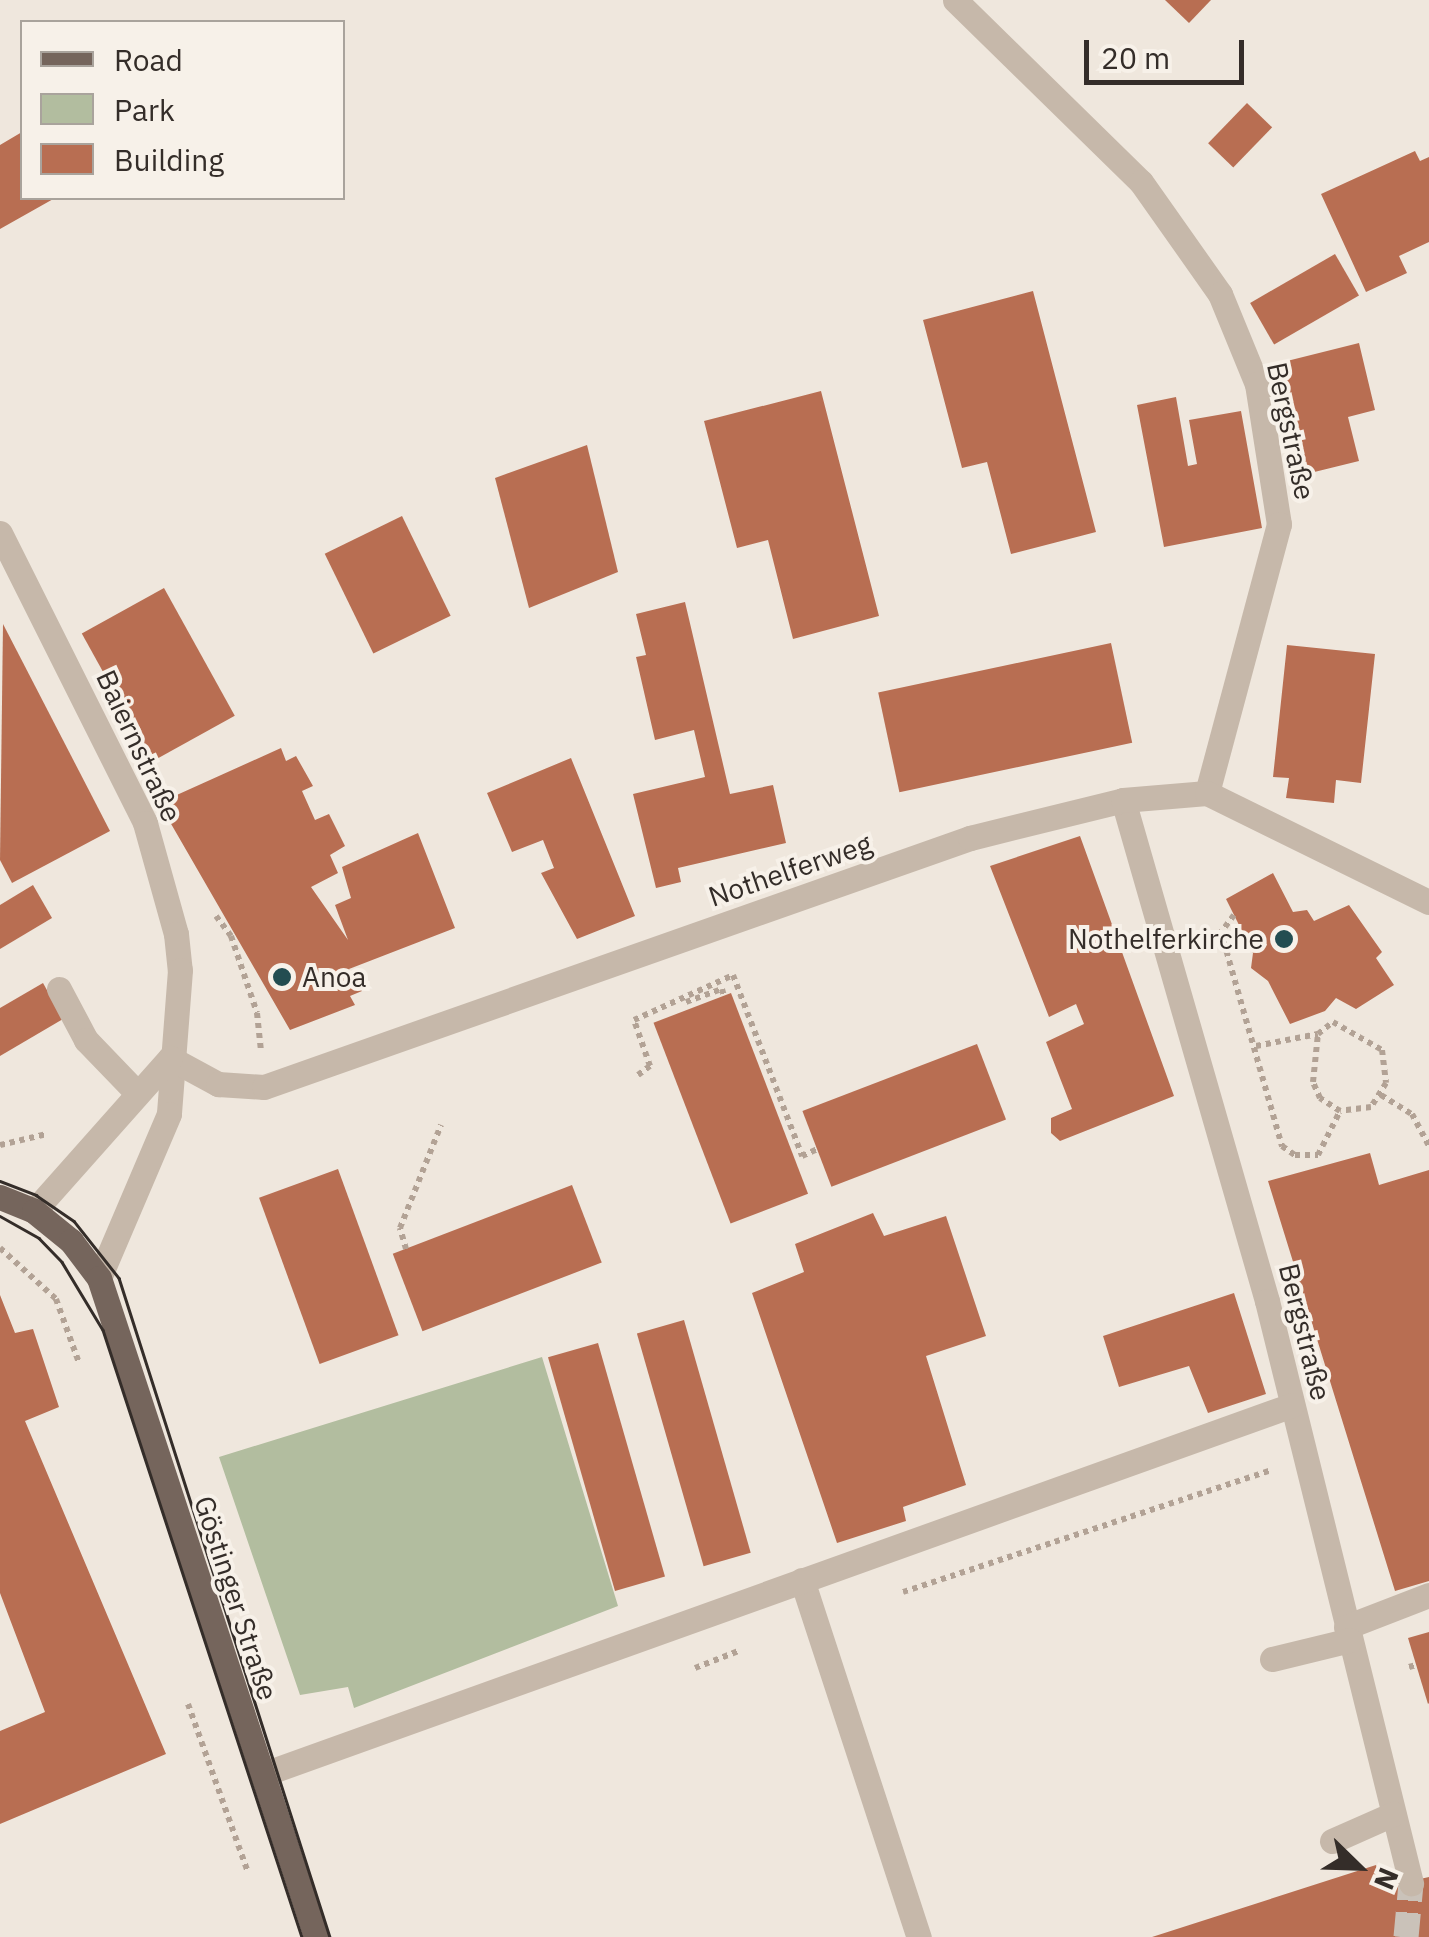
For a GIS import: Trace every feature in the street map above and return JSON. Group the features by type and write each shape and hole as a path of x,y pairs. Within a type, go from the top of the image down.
{"main road":[{"path":"0,1196 34,1211 71,1241 99,1278"},
{"name":"Göstinger Straße","path":"99,1278 316,1937"}],"street":[{"name":"Bergstraße","path":"955,0 1141,182 1220,294 1257,384 1280,524 1207,794"},
{"name":"Baiernstraße","path":"0,533 145,822 176,934 180,970 170,1058 169,1114 99,1278"},
{"name":"Nothelferweg","path":"170,1058 218,1084 264,1087 970,838 1123,800 1207,794"},
{"path":"1207,794 1429,902"},
{"name":"Bergstraße","path":"1123,800 1218,1126 1411,1882"},
{"path":"59,988 86,1040 135,1091"},
{"path":"34,1211 135,1091 170,1058"},
{"path":"260,1774 1292,1405"},
{"path":"802,1580 920,1937"},
{"path":"1272,1659 1348,1634 1429,1595"},
{"path":"1332,1841 1393,1814"}],"path":[{"path":"1234,915 1221,932 1282,1146 1295,1155 1318,1154 1340,1112"},
{"path":"686,1002 683,995 733,975 802,1156 818,1149"},
{"path":"638,1074 650,1066 634,1020 722,989 724,996"},
{"path":"1256,1046 1318,1034 1333,1022 1382,1050 1387,1067 1381,1095 1371,1107 1340,1112 1320,1098 1314,1082 1318,1034"},
{"path":"1381,1095 1412,1114 1429,1146"},
{"path":"406,1250 400,1228 441,1125"},
{"path":"0,1248 56,1299 79,1363"},
{"path":"888,1597 1305,1458"},
{"path":"694,1668 746,1648"},
{"path":"188,1704 252,1883"}],"green space":[{"path":"542,1357 618,1606 354,1708 348,1687 300,1695 219,1457"}],"building":[{"path":"1165,0 1211,0 1189,23"},
{"path":"1247,103 1272,127 1233,168 1208,143"},
{"path":"20,133 20,200 51,200 0,229 0,145"},
{"path":"1415,151 1420,161 1429,157 1429,242 1399,256 1407,273 1366,292 1321,194"},
{"path":"1335,254 1359,296 1274,345 1250,303"},
{"path":"1033,291 1096,532 1011,554 987,462 962,468 923,320"},
{"path":"1359,343 1375,410 1348,417 1359,461 1294,477 1267,366"},
{"path":"821,391 879,616 793,639 768,540 737,548 704,421"},
{"path":"1176,397 1188,466 1197,464 1189,420 1241,411 1262,528 1164,547 1137,405"},
{"path":"587,445 618,572 529,608 495,478"},
{"path":"402,516 451,616 373,653 325,554"},
{"path":"164,588 235,716 153,761 82,634"},
{"path":"685,602 730,794 773,785 786,843 678,868 681,882 656,888 633,794 705,777 694,730 655,740 636,657 646,655 636,614"},
{"path":"3,624 110,831 12,883 0,860"},
{"path":"1111,643 1132,743 899,792 878,692"},
{"path":"1287,645 1375,654 1361,783 1336,780 1334,803 1286,798 1289,778 1273,777"},
{"path":"281,748 286,761 296,756 313,786 302,791 315,820 329,814 345,846 330,855 338,873 311,887 348,940 335,905 351,898 342,867 418,833 455,928 349,969 362,991 350,996 355,1005 290,1030 159,803"},
{"path":"571,758 635,916 577,939 541,873 554,868 543,840 512,852 487,793"},
{"path":"1080,836 1174,1096 1060,1141 1051,1133 1051,1118 1072,1109 1046,1042 1084,1024 1076,1004 1049,1017 990,866"},
{"name":"Nothelferkirche","path":"1273,873 1293,912 1307,910 1314,921 1349,905 1382,952 1376,958 1394,985 1356,1009 1336,998 1325,1011 1290,1024 1268,981 1251,968 1253,953 1226,899"},
{"path":"33,885 52,918 0,949 0,905"},
{"path":"43,983 63,1019 0,1056 0,1008"},
{"path":"731,993 808,1194 731,1223 654,1023"},
{"path":"977,1044 1006,1120 831,1187 802,1111"},
{"path":"1370,1153 1379,1185 1429,1170 1429,1581 1395,1591 1268,1181"},
{"path":"338,1169 399,1335 320,1364 259,1198"},
{"path":"572,1185 602,1262 422,1331 393,1254"},
{"path":"873,1213 884,1236 946,1216 986,1336 926,1356 966,1485 903,1507 906,1521 837,1543 752,1293 804,1272 795,1244"},
{"path":"1234,1293 1266,1394 1208,1413 1189,1366 1119,1387 1103,1336"},
{"path":"0,1295 15,1333 33,1329 59,1407 25,1421 166,1754 0,1824 0,1731 45,1712 0,1593"},
{"path":"684,1320 751,1553 704,1566 637,1334"},
{"path":"598,1343 665,1577 615,1591 548,1357"},
{"path":"1429,1632 1429,1703 1428,1704 1408,1638"},
{"path":"1376,1865 1384,1887 1429,1877 1429,1937 1152,1937"}],"tunnel":[{"path":"1406,1937 1411,1883"}],"tram line":[{"path":"0,1181 36,1195 74,1221 119,1278 330,1937"},
{"path":"0,1216 39,1238 62,1262 103,1330 302,1937"}],"place":[{"name":"Nothelferkirche","path":"1284,939"},
{"name":"Anoa","path":"282,977"}]}
